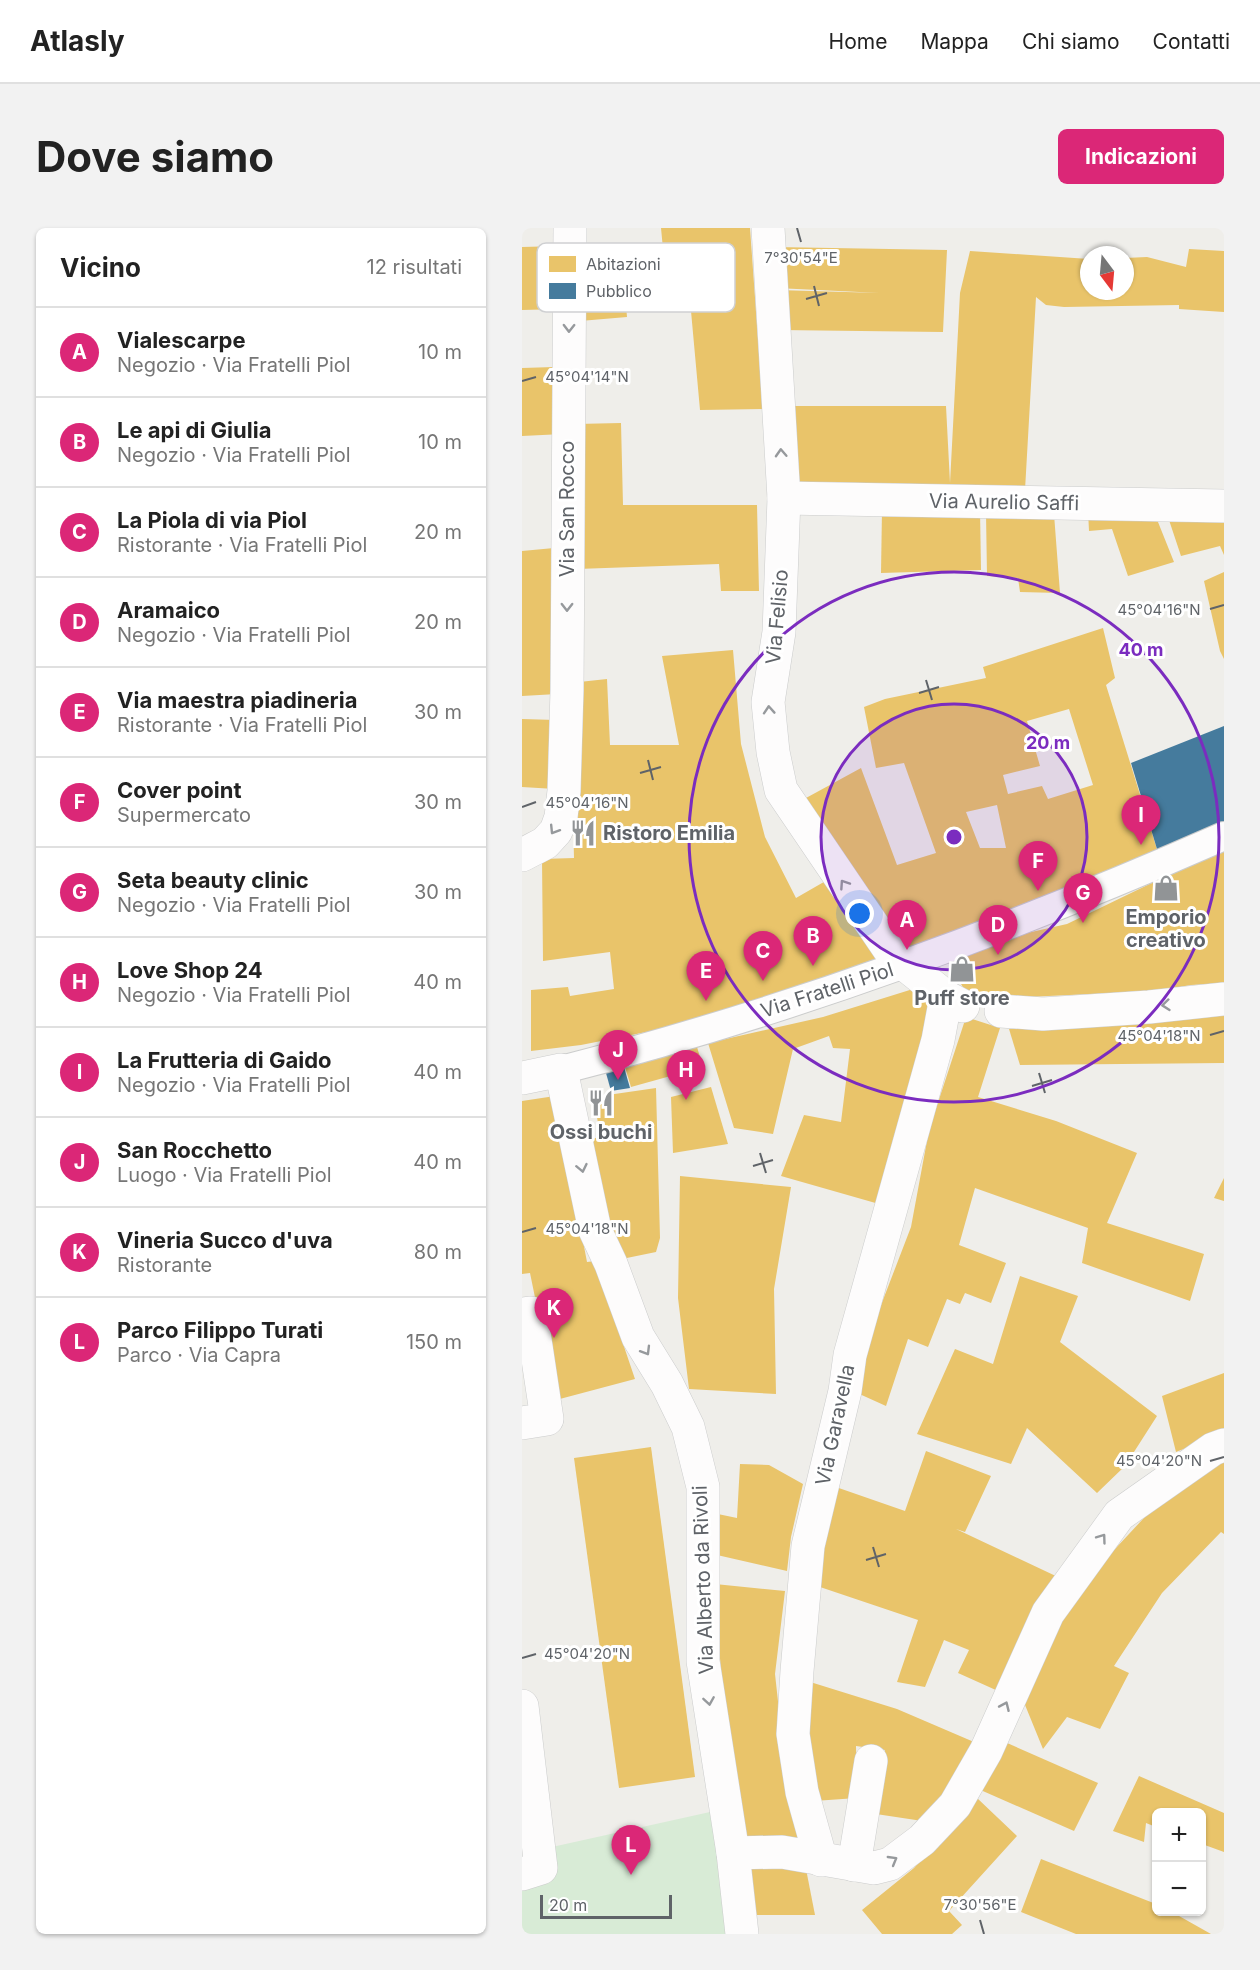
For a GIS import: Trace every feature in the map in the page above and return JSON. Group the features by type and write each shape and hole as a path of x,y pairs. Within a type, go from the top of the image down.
{"street":[{"name":"Via San Rocco","path":"570,228 570,243"},
{"name":"Via Felisio","path":"768,228 784,498 779,632 768,702 773,752 781,790 892,956 955,1001"},
{"name":"Via San Rocco","path":"522,855 545,843 555,831 561,817 564,791 567,690 569,312"},
{"name":"Via Aurelio Saffi","path":"784,498 1224,506"},
{"name":"Via Fratelli Piol","path":"522,1078 561,1070 701,1031 904,964 1080,899 1224,836"},
{"path":"1001,1011 1043,1014 1224,999"},
{"name":"Via Garavella","path":"821,1860 802,1792 793,1734 808,1546 845,1391 850,1355 938,1040 955,1001"},
{"name":"Via Alberto da Rivoli","path":"561,1070 595,1230 611,1264 638,1337 667,1384 688,1427 703,1487 703,1661 733,1853 742,1934"},
{"path":"522,1314 531,1313 547,1419 522,1423"},
{"path":"733,1853 782,1852 874,1868 890,1864 922,1840 955,1805 986,1751 1047,1613 1119,1515 1213,1449 1224,1445"},
{"path":"522,1706 541,1868 522,1874"},
{"path":"854,1865 870,1761"}],"green space":[{"path":"719,1810 737,1934 522,1934 522,1879 543,1849"}],"building: Abitazioni":[{"path":"661,228 750,228 763,409 700,410 691,312 735,312 735,243 662,243"},
{"path":"522,247 537,247 537,310 522,310"},
{"path":"775,247 947,250 943,332 779,330 777,290 880,293 776,288"},
{"path":"1189,249 1224,251 1224,312 1179,309 1179,305 1064,307 1046,305 1036,297 1025,490 795,488 793,406 946,406 950,483 960,293 970,251 1080,258 1080,300 1134,300 1134,258 1147,257 1186,267"},
{"path":"579,312 627,312 627,317 580,321"},
{"path":"554,367 563,434 522,436 522,368"},
{"path":"621,423 623,505 757,505 759,591 721,591 719,564 577,569 576,424"},
{"path":"882,510 980,510 981,570 881,573"},
{"path":"1088,511 1154,512 1174,562 1128,576 1112,529 1089,531"},
{"path":"986,513 1054,514 1060,593 1020,592 1018,578 987,576"},
{"path":"1167,514 1224,515 1224,555 1220,546 1181,556"},
{"path":"554,548 557,694 522,696 522,551"},
{"path":"1224,572 1224,659 1220,651 1204,581"},
{"path":"1103,628 1115,678 1106,685 1160,859 898,952 795,804 861,768 897,865 936,853 904,763 876,768 864,707 885,699 986,678 983,667","holes":["1069,709 1093,785 1048,799 1042,786 1008,794 1003,775 1040,766 1027,721","997,805 1006,848 980,848 966,812"]},
{"path":"733,650 741,744 765,837 796,898 829,879 884,958 702,1021 581,1045 531,1051 531,990 568,987 570,996 614,989 610,952 543,961 542,859 574,858 570,683 607,679 610,745 679,745 662,656"},
{"path":"522,719 556,720 555,789 522,787"},
{"path":"1224,848 1224,983 1191,985 1155,991 1005,998 967,994 945,957 1018,935 1067,924"},
{"path":"913,989 934,1004 879,1204 781,1176 804,1115 841,1122 850,1049 833,1048 829,1036 793,1049 773,1134 734,1128 708,1043 823,1017"},
{"path":"1224,1012 1224,1063 1020,1065 1009,1029"},
{"path":"966,1017 1000,1028 978,1097 1056,1121 1137,1153 1107,1223 1204,1254 1190,1301 1082,1263 1088,1228 975,1188 959,1245 1006,1263 991,1303 965,1293 960,1304 947,1299 928,1347 908,1339 886,1406 855,1392 873,1326 911,1227 929,1130"},
{"path":"694,1037 703,1067 631,1087 622,1057"},
{"path":"711,1087 728,1144 673,1153 671,1097"},
{"path":"656,1088 660,1238 656,1252 617,1260 583,1141 600,1137 594,1097"},
{"path":"555,1096 587,1262 595,1261 635,1379 556,1400 530,1273 522,1274 522,1101"},
{"path":"680,1176 791,1187 774,1289 776,1394 689,1389 678,1298"},
{"path":"1224,1178 1224,1201 1214,1198"},
{"path":"1020,1276 1078,1296 1060,1342 1157,1416 1125,1466 1097,1493 1027,1428 1011,1464 917,1434 955,1349 993,1364"},
{"path":"1224,1373 1224,1433 1176,1452 1162,1396"},
{"path":"651,1447 695,1777 619,1788 574,1458"},
{"path":"926,1451 991,1476 965,1532 956,1529 1060,1578 998,1691 958,1673 969,1650 944,1640 925,1687 897,1682 918,1620 820,1587 821,1538 833,1486 905,1511"},
{"path":"1224,1458 1224,1534 1221,1532 1162,1593 1114,1666 1129,1673 1100,1729 1067,1717 1043,1749 1023,1700 1075,1592 1169,1491"},
{"path":"740,1464 769,1465 803,1484 791,1537 787,1571 717,1555 713,1513 737,1518"},
{"path":"715,1584 785,1591 775,1674 785,1765 802,1840 745,1841 721,1673"},
{"path":"807,1681 897,1709 974,1742 929,1822 876,1814 885,1750 856,1746 857,1798 814,1801 801,1739"},
{"path":"998,1739 1098,1783 1074,1831 976,1788"},
{"path":"1139,1776 1224,1813 1224,1852 1206,1845 1206,1808 1152,1808 1152,1825 1146,1823 1144,1842 1113,1831"},
{"path":"977,1798 1017,1836 949,1911 962,1925 952,1934 882,1934 862,1910 914,1868"},
{"path":"1041,1859 1152,1902 1152,1916 1179,1916 1211,1934 1076,1934 1021,1912"},
{"path":"742,1863 806,1869 815,1915 753,1915"}],"building: Pubblico":[{"path":"1224,726 1224,832 1160,859 1131,763"},
{"path":"624,1067 630,1088 611,1091 606,1073"}],"place":[{"name":"Ristoro Emilia","path":"583,833"},
{"name":"La Frutteria di Gaido","path":"1141,845"},
{"name":"Emporio creativo","path":"1166,888"},
{"name":"Cover point","path":"1038,891"},
{"name":"Seta beauty clinic","path":"1083,923"},
{"name":"Vialescarpe","path":"907,950"},
{"name":"Aramaico","path":"998,955"},
{"name":"Le api di Giulia","path":"813,966"},
{"name":"Puff store","path":"962,969"},
{"name":"La Piola di via Piol","path":"763,981"},
{"name":"Via maestra piadineria","path":"706,1001"},
{"name":"San Rocchetto","path":"618,1080"},
{"name":"Love Shop 24","path":"686,1100"},
{"name":"Ossi buchi","path":"601,1103"},
{"name":"Vineria Succo d'uva","path":"554,1338"},
{"name":"Parco Filippo Turati","path":"631,1875"}]}
